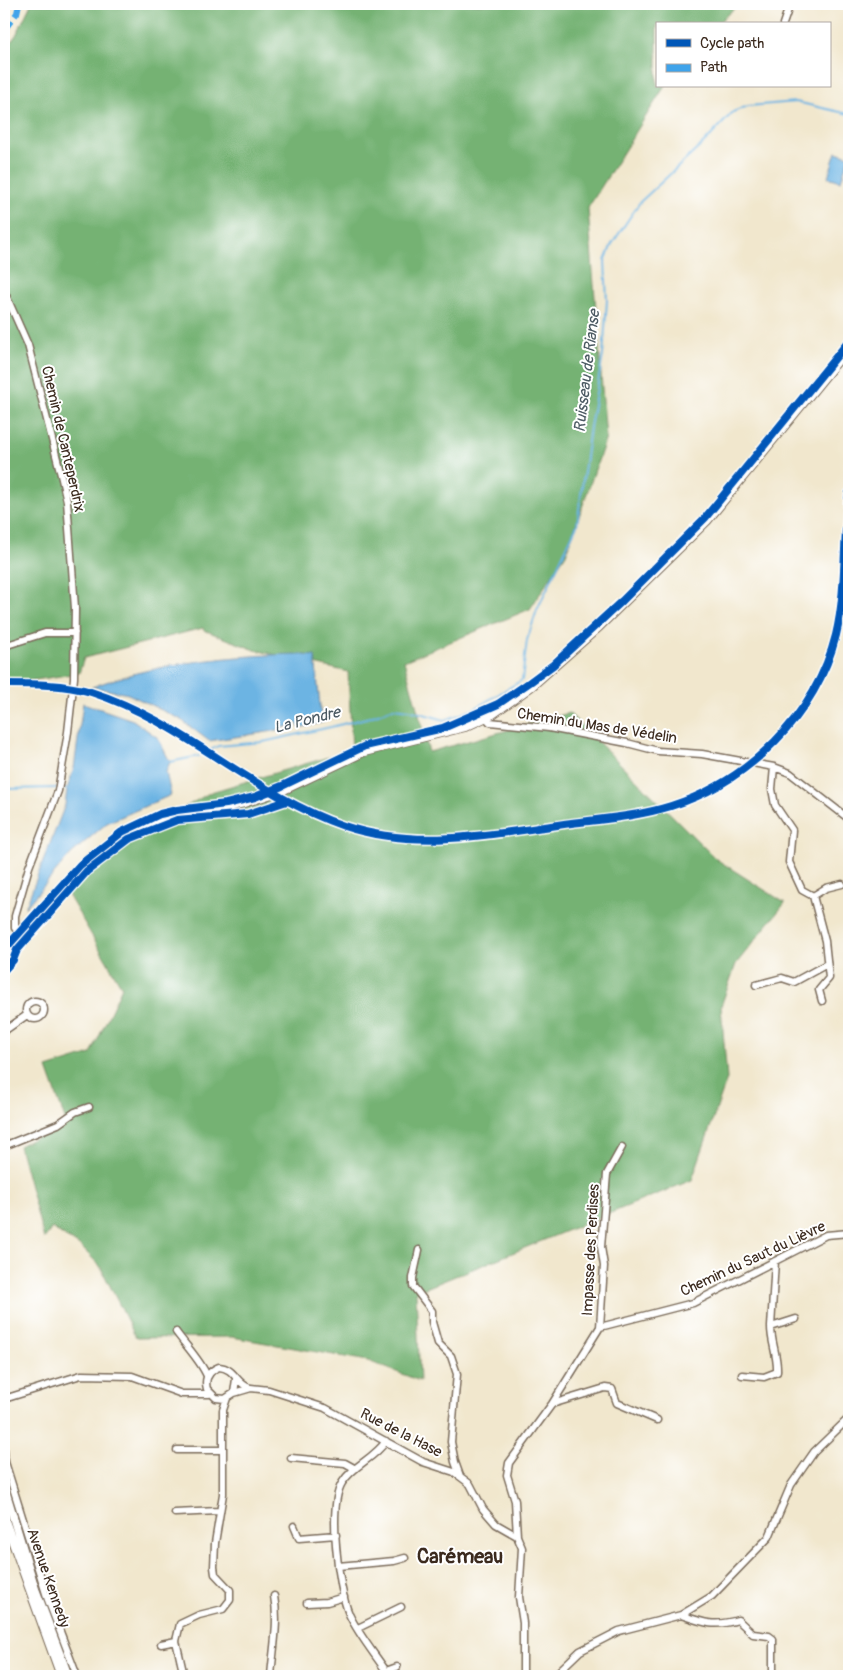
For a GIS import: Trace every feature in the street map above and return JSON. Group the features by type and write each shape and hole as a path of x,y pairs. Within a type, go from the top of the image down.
{"main road":[{"path":"4,956 64,888 104,849 140,827 165,817 214,810 244,803 284,790 364,752 454,729 488,714 519,696 553,670 708,521 849,347"},
{"name":"Avenue Kennedy","path":"4,1487 35,1589 68,1676"},
{"name":"Avenue Kennedy","path":"4,1518 61,1676"}],"street":[{"path":"784,22 790,4"},
{"name":"Chemin de Canteperdrix","path":"4,291 28,345 67,501 75,608 72,706 58,788 29,867 14,920 15,928 24,934"},
{"path":"4,646 45,633 75,634"},
{"name":"Chemin du Mas de Védelin","path":"488,714 490,722 549,728 627,743 658,752 702,754 774,767 790,773 849,819"},
{"path":"774,767 772,790 775,805 792,830 790,862 802,890 813,896 825,941 828,981 819,990 822,1001"},
{"path":"813,896 826,888 842,884"},
{"path":"756,985 782,978 794,982 827,964"},
{"path":"4,1031 27,1015"},
{"path":"4,1146 58,1124 75,1112 90,1106"},
{"name":"Impasse des Perdises","path":"600,1327 604,1266 601,1247 607,1174 622,1147"},
{"name":"Chemin du Saut du Lièvre","path":"600,1327 693,1303 826,1235 849,1233"},
{"path":"419,1250 413,1278 414,1286 432,1311 432,1322 438,1343 451,1356 457,1374 452,1442 455,1462 460,1476"},
{"path":"742,1375 764,1377 777,1372 778,1361 772,1344 771,1327 775,1261"},
{"path":"771,1327 796,1319"},
{"path":"523,1676 523,1623 519,1597 522,1548 517,1536 515,1501 507,1475 509,1462 552,1404 600,1327"},
{"path":"176,1332 191,1355 204,1367 213,1370 225,1368 234,1373 242,1386 251,1388"},
{"path":"204,1367 209,1394"},
{"path":"207,1376 213,1370"},
{"path":"4,1400 81,1375 132,1376 182,1394 209,1394 216,1398 227,1398 234,1393 251,1388"},
{"path":"234,1393 236,1379"},
{"path":"195,1394 206,1385"},
{"name":"Rue de la Hase","path":"251,1388 269,1390 325,1408 423,1462 460,1476 476,1492 491,1519 517,1536"},
{"path":"552,1404 605,1388 612,1389 617,1403 657,1420"},
{"path":"216,1398 223,1410"},
{"path":"184,1676 176,1641 180,1624 199,1615 223,1609 230,1600 230,1590 215,1574 214,1567 222,1494 223,1410 227,1398"},
{"path":"554,1676 580,1651 619,1631 681,1615 712,1596 769,1537 791,1485 814,1452 849,1418"},
{"path":"386,1442 372,1456 354,1468 342,1483 336,1497 336,1535 338,1566 348,1611 387,1674 397,1667"},
{"path":"4,1450 5,1462 48,1600 77,1676"},
{"path":"177,1450 223,1450"},
{"path":"291,1458 345,1463 354,1468"},
{"path":"175,1513 219,1511"},
{"path":"294,1526 299,1538 336,1535"},
{"path":"338,1566 394,1561 405,1558"},
{"path":"271,1676 277,1609 274,1596"},
{"path":"307,1603 327,1602 344,1597"},
{"path":"358,1628 401,1607"},
{"path":"681,1615 706,1624 721,1625 738,1620 753,1634 770,1636 773,1639 773,1676"},
{"path":"161,1644 176,1641"}],"green space":[{"path":"31,4 739,4 719,22 656,22 656,88 664,88 588,208 606,438 566,554 530,609 404,661 429,752 569,713 716,859 785,903 736,964 721,1006 727,1079 692,1180 416,1292 420,1381 368,1361 232,1337 136,1338 100,1266 81,1247 52,1228 44,1239 19,1146 66,1122 47,1068 91,1054 122,987 64,888 102,856 211,792 352,750 348,672 255,650 203,628 84,658 79,673 4,685 4,51 16,35"}],"water":[{"path":"836,152 849,156 841,181 828,177"},
{"path":"295,654 315,656 321,716 324,722 299,728 297,723 274,731 209,741 180,719 128,694 92,687 141,672 192,662"},
{"path":"83,703 133,720 158,738 170,762 166,772 171,795 107,823 71,854 25,908 65,805 67,789 74,768"}],"waterway":[{"name":"Ruisseau de Rianse","path":"209,751 218,746 263,742 331,727 370,717 394,708 445,720 472,710 522,680 527,640 537,610 577,525 590,427 603,355 607,301 605,261 612,244 640,202 705,142 733,112 748,106 796,102 849,114"},
{"name":"La Pondre","path":"170,762 199,756"},
{"name":"La Pondre","path":"4,789 56,788"},
{"name":"La Pondre","path":"61,788 67,789"}],"marked path":[{"path":"4,30 17,13 19,4"}],"cycle path":[{"path":"4,950 80,865 122,832 160,814 226,804 255,797 365,746 443,728 498,704 530,682 553,665 622,601 705,518 849,341"},
{"path":"4,684 70,687 91,692 125,705 157,721 248,778 311,813 344,826 370,833 422,839 473,836 657,810 699,795 726,780 752,762 775,742 813,692 826,664 836,635 842,600 849,493"},
{"path":"4,970 13,960 17,950 87,871 129,839 177,820 248,814 287,801"}],"district":[{"name":"Carémeau","path":"460,1556"}]}
